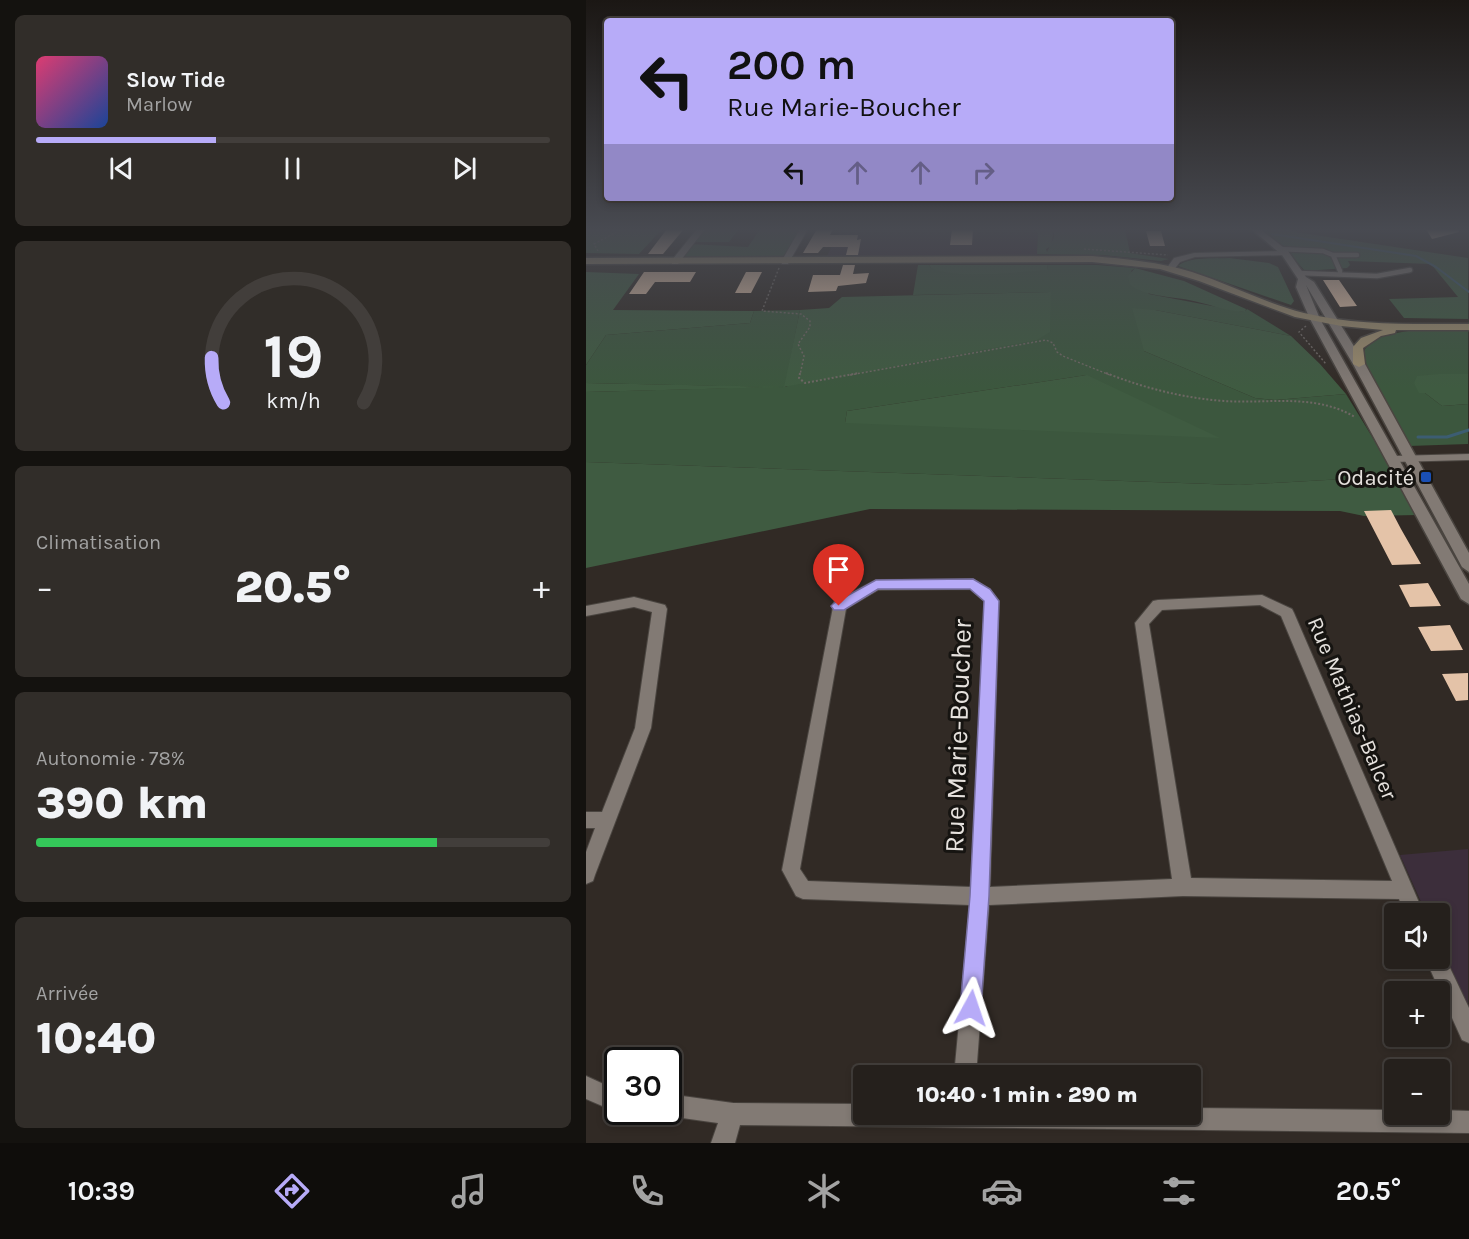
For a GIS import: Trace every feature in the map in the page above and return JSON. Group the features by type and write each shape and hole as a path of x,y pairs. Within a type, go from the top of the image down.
{"main road":[{"path":"1213,282 1272,307 1315,319 1369,326 1468,327"},
{"path":"1359,364 1358,347 1365,340 1378,334 1420,327"}],"street":[{"path":"1301,282 1315,319 1468,599"},
{"path":"1309,282 1317,292 1359,364 1468,567"},
{"path":"1393,459 1468,457"},
{"name":"Rue Marie-Boucher","path":"967,1065 980,896 992,601 985,592 973,584 876,585 839,606 791,870 802,890 980,896 1183,887 1405,890"},
{"name":"Rue Mathias-Balcer","path":"1183,887 1142,623 1158,605 1262,600 1287,613 1411,903"},
{"path":"586,611 634,602 660,609 643,728 586,875"},
{"path":"586,820 608,820"},
{"path":"1440,969 1468,1033"},
{"path":"586,1087 604,1096"},
{"path":"682,1107 733,1114 853,1115"},
{"path":"723,1143 733,1114"},
{"path":"1201,1118 1468,1122"}],"path":[{"path":"773,282 762,310 768,314 801,314 810,321 810,327 798,344 804,356 799,378 805,382 1046,340 1053,343 1057,352 1063,356 1145,387 1226,401 1322,401 1338,407 1362,422"}],"shaded area":[{"path":"1468,849 1468,1007 1450,966 1450,903 1422,903 1400,855"}],"green space":[{"path":"586,282 633,282 613,310 754,311 750,323 606,335 586,365"},
{"path":"915,282 1140,282 1149,294 1244,312 1247,309 1291,336 1155,310 1144,351 1255,398 1275,400 1346,394 1396,476 1239,485 586,462 586,392 765,387 586,383 586,365 606,335 750,323 754,311 800,310 785,387 1051,292 913,295","holes":["1087,375 845,423 847,411"]},
{"path":"1129,282 1187,282 1246,309 1245,312 1231,311 1196,301 1158,296 1130,285"},
{"path":"1225,282 1285,282 1294,301 1291,305"},
{"path":"1446,282 1468,282 1468,319 1404,318 1389,299 1458,297"},
{"path":"1051,292 1050,332 1037,340 784,387 800,310 829,308 842,297"},
{"path":"1132,308 1155,310 1291,336 1346,394 1275,400 1255,398 1144,351"},
{"path":"1408,331 1468,331 1468,374 1438,374 1425,393 1442,406 1468,404 1468,444 1409,446 1363,366 1365,349 1370,343 1384,335"},
{"path":"1468,374 1468,404 1442,406 1425,393 1419,393 1414,383 1417,376"},
{"path":"1087,375 1220,438 845,423 847,411"},
{"path":"586,383 784,387 586,392"},
{"path":"586,462 1238,485 1396,476 1418,515 1364,516 1340,511 870,509 586,568"}],"building":[{"path":"637,282 655,282 646,294 629,294"},
{"path":"741,282 757,282 751,293 735,293"},
{"path":"811,282 866,282 838,286 836,291 808,292"},
{"path":"1324,282 1341,282 1357,306 1340,307"},
{"path":"1391,510 1421,564 1392,565 1364,511"},
{"path":"1428,583 1441,606 1410,607 1399,585"},
{"path":"1450,625 1463,650 1431,651 1418,627"},
{"path":"1468,673 1468,700 1456,701 1442,674"}],"waterway":[{"path":"1456,282 1469,292"},
{"path":"1418,437 1447,437 1469,430"}],"place":[{"name":"Odacité","path":"1426,477"}],"route":[{"path":"839,606 876,585 973,584 985,592 992,601 980,896 971,1008"}]}
